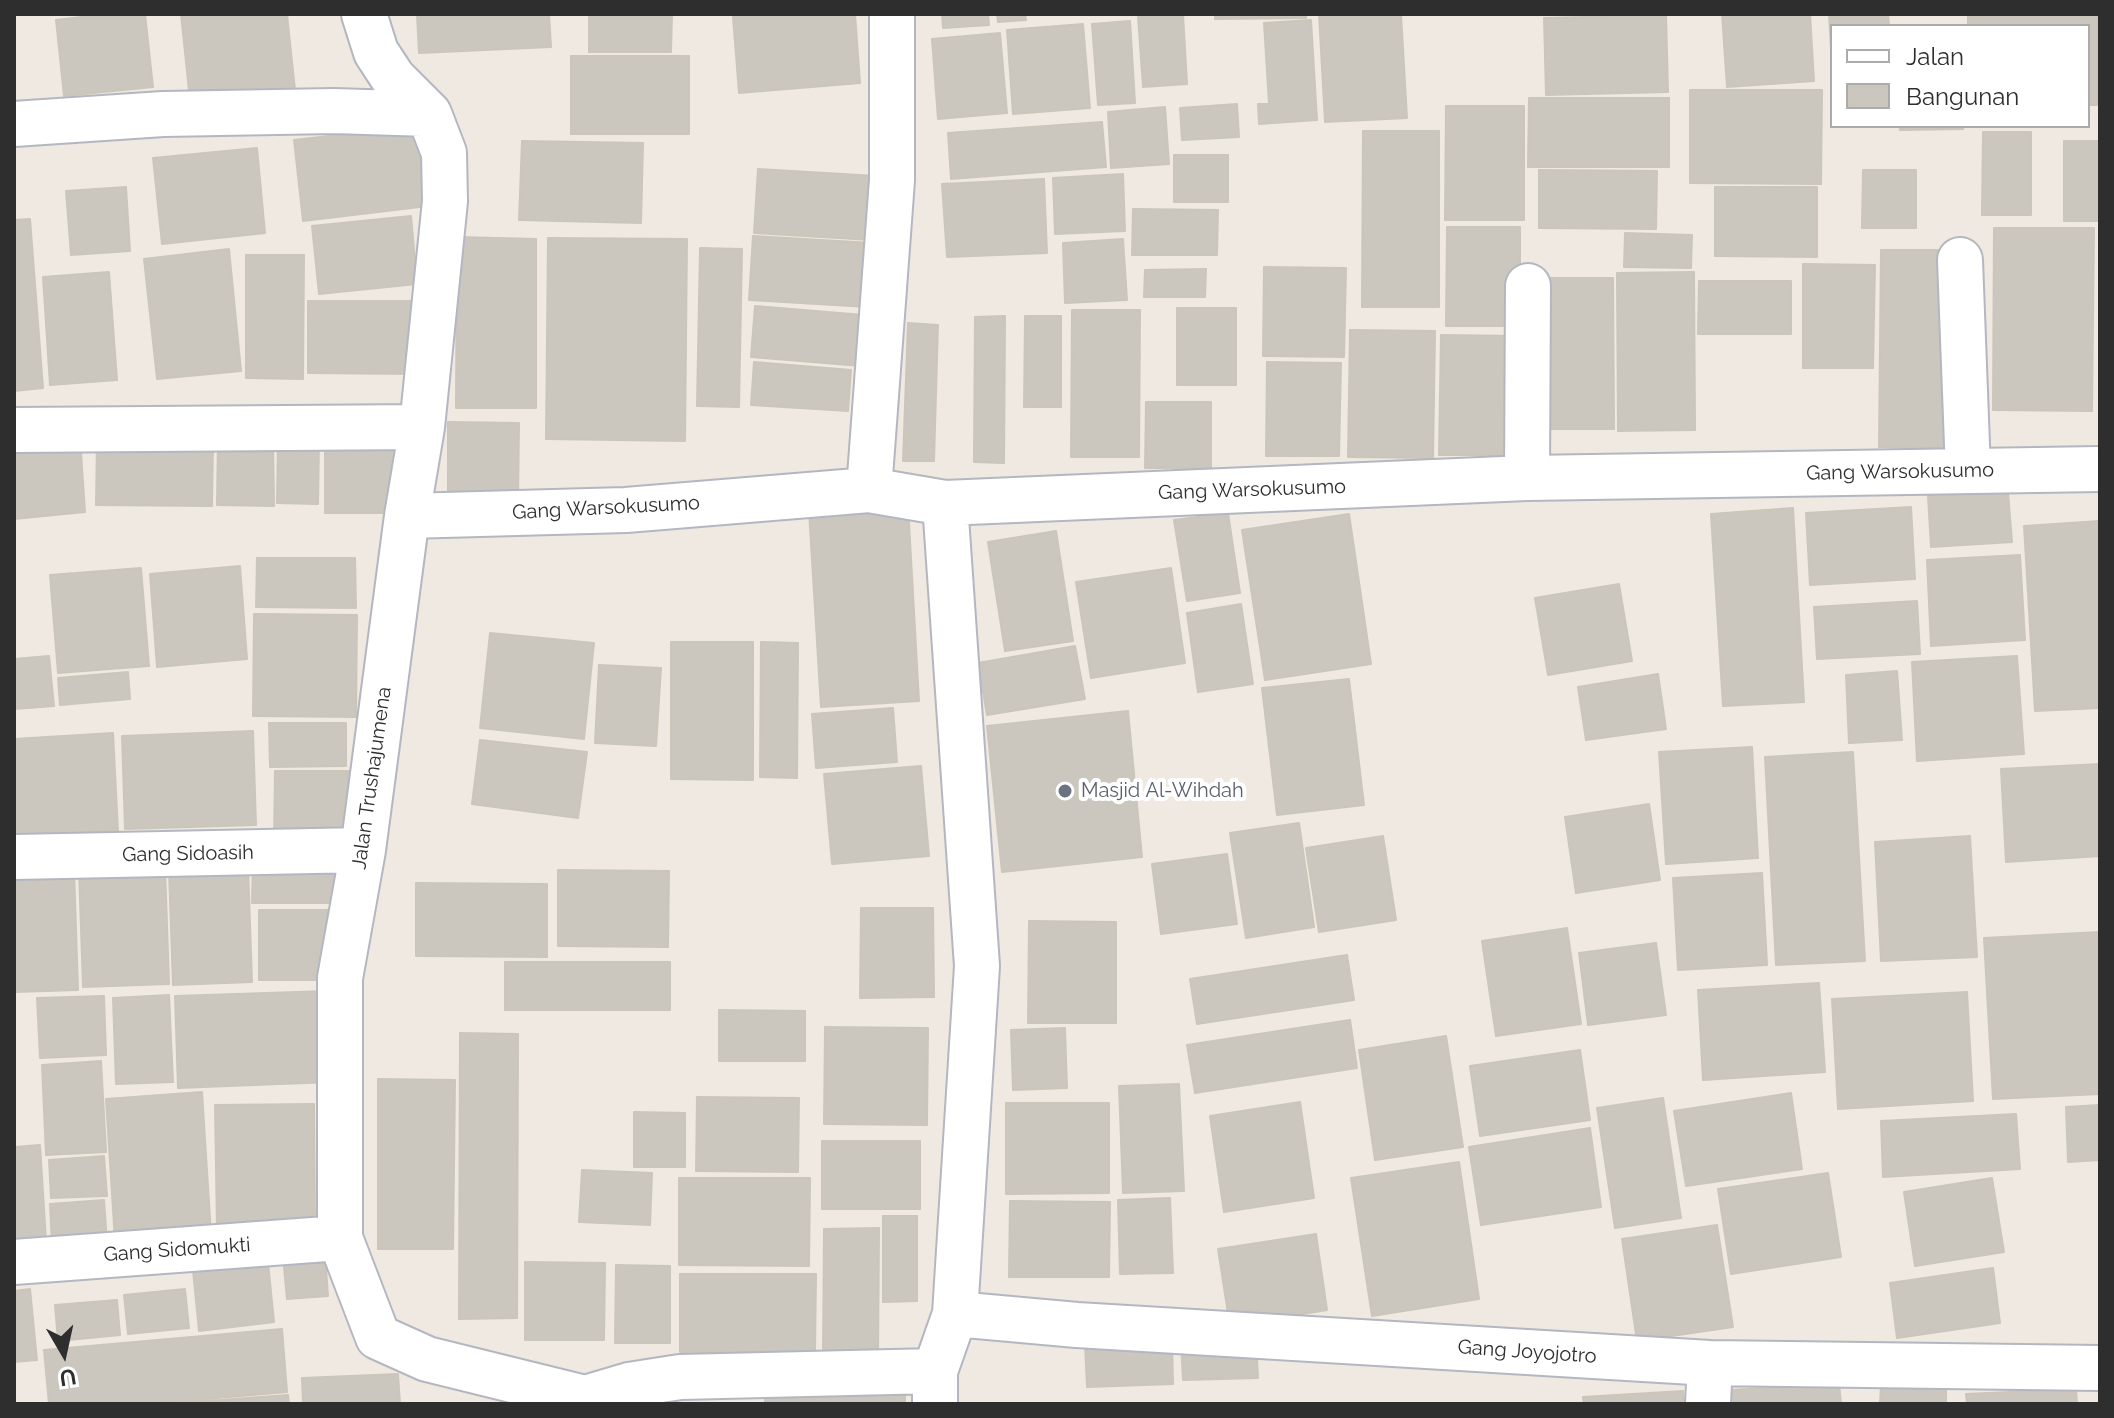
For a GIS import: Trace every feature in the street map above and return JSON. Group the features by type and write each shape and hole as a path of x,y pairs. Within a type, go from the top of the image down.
{"street":[{"name":"Jalan Trushajumena","path":"364,14 376,52 393,78 429,114 444,153 445,201 422,427 407,516 363,850 340,978 340,1238 378,1337 427,1359 587,1401"},
{"path":"869,490 892,180 892,14"},
{"path":"14,124 179,114 334,111 429,114"},
{"path":"1960,260 1968,471"},
{"path":"1527,478 1528,286"},
{"path":"14,430 422,427"},
{"name":"Gang Warsokusumo","path":"407,516 626,510 869,490 945,503 1527,478 2100,469"},
{"path":"587,1401 629,1385 680,1377 935,1388 955,1314 977,966 945,503"},
{"name":"Gang Sidoasih","path":"14,857 363,850"},
{"name":"Gang Sidomukti","path":"14,1262 340,1238"},
{"name":"Gang Joyojotro","path":"955,1314 1709,1384 2100,1368"}],"building":[{"path":"107,14 145,14 153,87 64,96 56,20"},
{"path":"181,14 287,14 296,100 191,110"},
{"path":"417,14 549,14 551,47 419,53"},
{"path":"589,14 672,14 671,52 589,52"},
{"path":"855,14 860,83 739,93 733,17"},
{"path":"942,14 988,14 989,25 943,28"},
{"path":"997,14 1025,14 1026,20 998,22"},
{"path":"1183,14 1187,84 1143,87 1138,16"},
{"path":"1215,14 1306,14 1306,18 1215,19"},
{"path":"1319,14 1401,14 1407,118 1325,122"},
{"path":"1722,14 1810,14 1814,81 1727,87"},
{"path":"1829,14 1888,14 1889,24 1830,24 1830,31"},
{"path":"1968,14 2097,14 2097,105 2090,105 2090,24 1968,24"},
{"path":"1666,15 1668,92 1546,95 1544,18"},
{"path":"1311,20 1317,120 1259,124 1258,104 1269,104 1264,23"},
{"path":"1130,21 1135,103 1098,105 1092,24"},
{"path":"1083,24 1090,108 1013,114 1007,30"},
{"path":"1000,33 1007,113 938,119 932,39"},
{"path":"571,56 689,56 689,134 571,134"},
{"path":"1690,90 1822,90 1821,184 1690,183"},
{"path":"1529,98 1669,98 1669,167 1528,167"},
{"path":"1237,104 1239,137 1182,140 1180,108"},
{"path":"1446,106 1524,106 1524,220 1445,220"},
{"path":"1165,107 1169,164 1111,168 1108,112"},
{"path":"1102,122 1106,167 951,179 948,133"},
{"path":"418,126 428,206 303,221 294,140"},
{"path":"1900,128 1963,128 1963,129"},
{"path":"1363,131 1439,131 1439,307 1362,307"},
{"path":"1983,132 2031,132 2031,215 1982,215"},
{"path":"522,141 643,143 641,223 519,220"},
{"path":"2064,141 2100,141 2100,221 2064,221"},
{"path":"257,148 265,233 162,244 153,158"},
{"path":"1174,155 1228,155 1228,202 1174,202"},
{"path":"758,169 876,176 872,240 754,233"},
{"path":"1539,170 1657,171 1656,229 1539,228"},
{"path":"1863,170 1916,170 1916,228 1862,228"},
{"path":"1123,174 1125,231 1055,234 1053,178"},
{"path":"1044,179 1047,253 947,257 942,184"},
{"path":"126,187 130,251 71,255 66,191"},
{"path":"1715,187 1817,187 1817,257 1715,256"},
{"path":"1133,209 1218,210 1217,255 1132,255"},
{"path":"411,216 417,284 319,294 312,226"},
{"path":"30,219 43,388 14,391 14,220"},
{"path":"1447,227 1520,227 1520,326 1446,326"},
{"path":"1994,228 2094,228 2092,411 1993,410"},
{"path":"1625,233 1692,235 1691,268 1624,267"},
{"path":"753,236 873,243 869,307 749,300"},
{"path":"457,237 536,239 536,408 456,408"},
{"path":"548,238 687,239 685,441 546,439"},
{"path":"1123,239 1127,300 1065,303 1063,243"},
{"path":"700,248 742,249 739,407 697,406"},
{"path":"229,249 241,371 157,379 144,259"},
{"path":"1881,250 1955,250 1954,448 1879,447"},
{"path":"246,255 304,255 303,379 246,378"},
{"path":"1803,264 1875,265 1873,368 1803,368"},
{"path":"1264,267 1346,268 1344,357 1263,356"},
{"path":"1206,269 1205,297 1144,297 1145,270"},
{"path":"109,272 117,380 50,385 43,277"},
{"path":"1694,272 1695,430 1618,431 1617,273"},
{"path":"1546,278 1613,278 1614,429 1547,429"},
{"path":"1699,281 1791,281 1791,334 1698,334"},
{"path":"308,301 417,301 416,374 308,373"},
{"path":"755,306 864,315 861,366 751,357"},
{"path":"1177,308 1236,308 1236,385 1177,385"},
{"path":"1072,310 1140,310 1139,457 1071,457"},
{"path":"1005,316 1004,463 974,462 975,317"},
{"path":"1025,316 1061,316 1061,407 1024,407"},
{"path":"908,323 938,325 934,461 903,461"},
{"path":"1350,330 1435,331 1433,458 1348,457"},
{"path":"1441,335 1519,336 1517,455 1439,455"},
{"path":"754,362 851,370 848,411 751,405"},
{"path":"1267,362 1341,363 1339,456 1266,456"},
{"path":"1146,402 1211,402 1211,468 1145,468"},
{"path":"448,422 519,423 518,500 448,499"},
{"path":"325,434 396,435 396,513 325,513"},
{"path":"80,438 85,512 14,519 14,444"},
{"path":"218,438 273,438 274,506 217,505"},
{"path":"319,439 318,504 277,503 278,440"},
{"path":"97,440 213,442 212,506 96,505"},
{"path":"2008,492 2012,542 1931,547 1928,496"},
{"path":"908,505 919,701 821,707 809,511"},
{"path":"1911,507 1915,579 1810,585 1806,513"},
{"path":"1793,508 1804,702 1723,706 1711,514"},
{"path":"1228,513 1240,593 1187,601 1174,520"},
{"path":"1349,514 1371,664 1265,680 1242,530"},
{"path":"2100,521 2100,708 2035,711 2024,526"},
{"path":"1056,531 1073,641 1005,651 988,542"},
{"path":"2020,555 2025,640 1931,646 1927,560"},
{"path":"257,558 355,558 356,608 256,607"},
{"path":"240,566 247,659 157,667 150,574"},
{"path":"141,568 149,666 58,673 50,575"},
{"path":"1171,568 1185,663 1091,678 1076,582"},
{"path":"1619,584 1632,661 1548,675 1535,598"},
{"path":"1917,601 1920,654 1817,659 1814,607"},
{"path":"1241,604 1253,684 1198,692 1187,613"},
{"path":"254,614 357,615 356,717 253,716"},
{"path":"490,633 594,643 584,739 480,728"},
{"path":"671,642 753,642 753,780 671,779"},
{"path":"761,642 798,643 797,778 760,777"},
{"path":"1075,646 1085,699 987,715 978,663"},
{"path":"49,656 54,706 14,709 14,659"},
{"path":"2017,656 2024,754 1917,761 1912,662"},
{"path":"599,665 661,668 656,746 595,743"},
{"path":"1897,671 1902,740 1849,743 1846,675"},
{"path":"128,672 130,699 60,705 58,678"},
{"path":"1658,674 1666,729 1586,740 1578,687"},
{"path":"1349,679 1364,805 1277,815 1262,688"},
{"path":"893,708 897,762 816,768 812,714"},
{"name":"Masjid Al-Wihdah","path":"1128,711 1142,857 1002,872 987,726"},
{"path":"269,723 346,723 346,766 270,767"},
{"path":"253,731 256,825 125,829 122,736"},
{"path":"113,733 118,831 14,836 14,739"},
{"path":"480,740 587,752 578,818 472,804"},
{"path":"1752,747 1758,858 1666,864 1659,752"},
{"path":"1853,752 1865,961 1776,965 1765,757"},
{"path":"2100,764 2100,856 2006,862 2001,769"},
{"path":"921,766 929,856 832,864 824,774"},
{"path":"275,771 351,771 351,841 274,841"},
{"path":"1649,804 1660,880 1576,893 1565,817"},
{"path":"1299,823 1314,927 1246,938 1230,833"},
{"path":"1383,836 1396,920 1319,932 1306,848"},
{"path":"1970,836 1977,957 1881,961 1875,842"},
{"path":"1227,854 1237,924 1161,934 1152,864"},
{"path":"253,862 341,862 342,903 252,903"},
{"path":"165,867 169,984 83,987 79,870"},
{"path":"248,867 252,982 173,985 169,870"},
{"path":"74,870 78,990 14,992 14,872"},
{"path":"558,870 669,871 668,947 558,946"},
{"path":"1762,873 1767,965 1678,970 1673,878"},
{"path":"416,883 547,884 547,957 416,956"},
{"path":"861,908 933,908 934,997 860,998"},
{"path":"259,910 333,910 334,980 259,980"},
{"path":"1029,921 1116,922 1116,1023 1028,1023"},
{"path":"1567,928 1581,1024 1496,1036 1482,941"},
{"path":"2100,932 2100,1094 1993,1099 1984,938"},
{"path":"1656,943 1666,1015 1588,1025 1579,953"},
{"path":"1347,955 1354,1000 1197,1024 1190,979"},
{"path":"505,962 670,962 670,1010 505,1010"},
{"path":"1819,983 1825,1072 1703,1080 1698,990"},
{"path":"328,991 331,1082 178,1088 175,996"},
{"path":"1967,992 1973,1101 1838,1109 1832,999"},
{"path":"169,995 173,1082 116,1084 113,998"},
{"path":"104,996 106,1055 40,1058 37,998"},
{"path":"719,1010 805,1011 805,1061 719,1061"},
{"path":"1350,1020 1357,1068 1195,1093 1187,1045"},
{"path":"825,1027 928,1028 927,1125 824,1124"},
{"path":"1065,1028 1067,1088 1013,1090 1011,1030"},
{"path":"460,1033 518,1034 517,1318 459,1319"},
{"path":"1446,1036 1463,1147 1375,1160 1359,1050"},
{"path":"1580,1050 1590,1120 1480,1136 1470,1066"},
{"path":"101,1061 106,1152 46,1155 42,1065"},
{"path":"378,1079 455,1080 453,1249 378,1249"},
{"path":"1179,1084 1184,1191 1123,1193 1119,1086"},
{"path":"202,1092 211,1234 115,1241 106,1099"},
{"path":"1791,1093 1802,1169 1686,1186 1674,1111"},
{"path":"697,1097 799,1098 798,1172 696,1171"},
{"path":"1663,1098 1681,1218 1615,1228 1597,1108"},
{"path":"1300,1102 1314,1198 1224,1212 1210,1116"},
{"path":"1006,1103 1109,1103 1109,1193 1006,1194"},
{"path":"314,1104 315,1227 217,1229 215,1105"},
{"path":"2100,1105 2100,1160 2068,1162 2066,1107"},
{"path":"634,1112 685,1113 685,1167 634,1167"},
{"path":"2016,1114 2020,1169 1883,1177 1881,1121"},
{"path":"1590,1128 1601,1207 1481,1225 1469,1147"},
{"path":"822,1141 920,1141 920,1209 822,1209"},
{"path":"40,1145 46,1241 14,1243 14,1147"},
{"path":"104,1156 107,1196 51,1198 49,1160"},
{"path":"1459,1162 1479,1299 1372,1316 1351,1178"},
{"path":"582,1170 652,1173 650,1225 579,1222"},
{"path":"1828,1173 1841,1257 1731,1274 1718,1189"},
{"path":"679,1178 810,1178 809,1266 679,1265"},
{"path":"1992,1178 2004,1252 1915,1266 1904,1192"},
{"path":"1170,1198 1173,1273 1120,1274 1118,1200"},
{"path":"104,1200 107,1242 52,1245 50,1204"},
{"path":"1010,1201 1110,1202 1109,1277 1009,1277"},
{"path":"883,1216 917,1216 917,1301 883,1302"},
{"path":"1717,1225 1733,1327 1637,1341 1622,1239"},
{"path":"879,1228 878,1357 823,1356 824,1229"},
{"path":"1316,1234 1327,1310 1230,1326 1218,1249"},
{"path":"325,1254 328,1296 287,1299 283,1257"},
{"path":"268,1262 274,1322 199,1331 193,1270"},
{"path":"525,1262 605,1263 604,1340 525,1340"},
{"path":"616,1265 670,1266 670,1343 615,1343"},
{"path":"1993,1268 2000,1323 1897,1338 1890,1283"},
{"path":"680,1274 816,1274 815,1352 680,1352"},
{"path":"30,1289 37,1360 14,1362 14,1291"},
{"path":"185,1289 189,1328 128,1334 124,1295"},
{"path":"117,1300 120,1335 58,1341 55,1305"},
{"path":"282,1329 287,1392 147,1404 49,1404 44,1350"},
{"path":"1256,1338 1258,1378 1183,1380 1181,1342"},
{"path":"1172,1341 1173,1384 1087,1387 1085,1344"},
{"path":"398,1374 400,1404 303,1404 302,1378"},
{"path":"765,1381 905,1381 905,1404 765,1404"},
{"path":"1839,1383 1841,1404 1716,1404 1716,1391"},
{"path":"1881,1385 1946,1387 1946,1404 1880,1404"},
{"path":"2076,1389 2077,1404 1967,1404 1966,1394"},
{"path":"1683,1391 1684,1404 1584,1404 1583,1397"},
{"path":"288,1395 289,1404 165,1404"}],"place":[{"name":"Masjid Al-Wihdah","path":"1065,791"}]}
